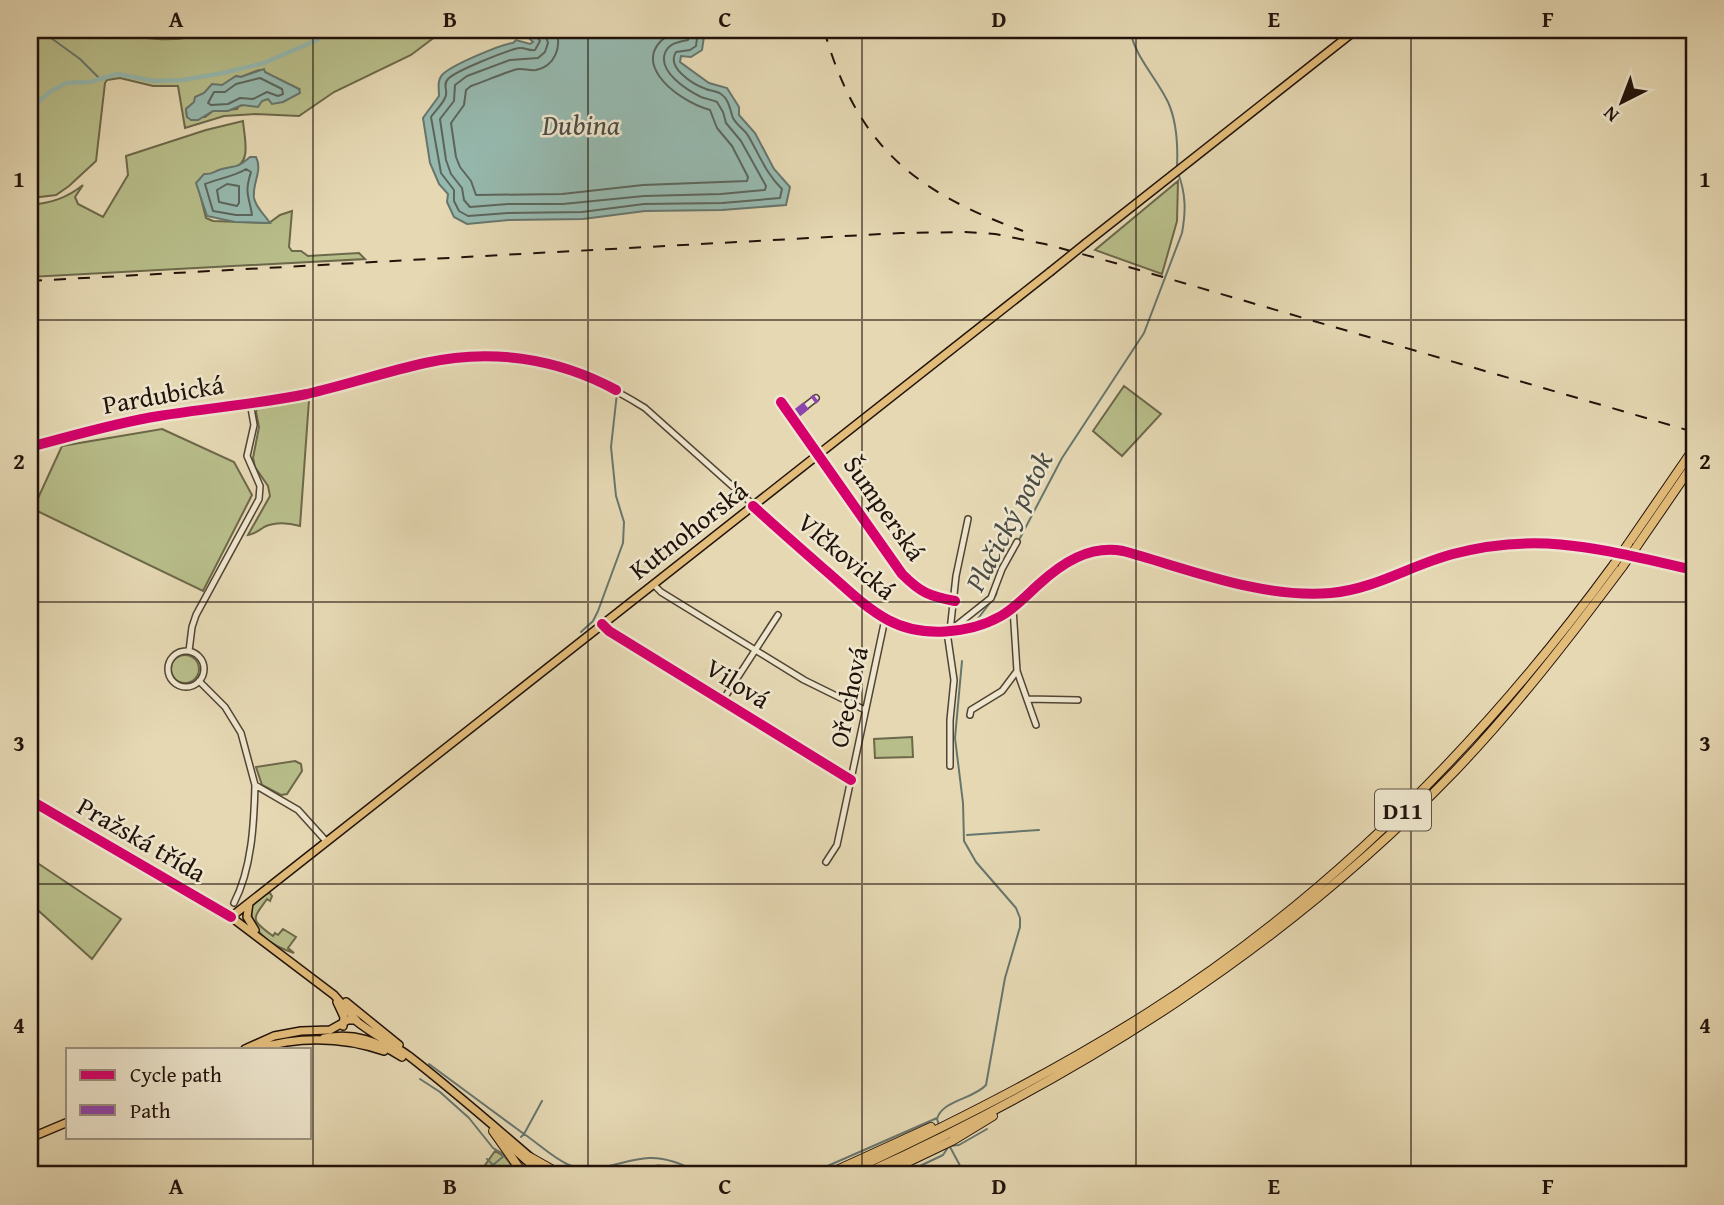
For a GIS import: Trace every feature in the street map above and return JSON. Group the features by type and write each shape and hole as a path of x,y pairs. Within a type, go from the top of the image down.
{"highway":[{"name":"D11","path":"1633,545 1694,449"},
{"name":"D11","path":"947,1131 977,1110 1077,1055 1163,1002 1236,951 1325,881 1405,808 1489,721 1618,565 1694,463"},
{"name":"D11","path":"842,1175 947,1131 1049,1081 1102,1051 1196,991 1294,917 1367,856 1446,780 1495,727 1573,634 1618,565"},
{"path":"493,1131 524,1175"},
{"path":"826,1175 947,1131"},
{"name":"D11","path":"862,1175 932,1137"},
{"name":"D11","path":"881,1175 932,1137"},
{"path":"530,1157 562,1175"},
{"path":"626,1175 657,1169 689,1175"}],"main road":[{"name":"Kutnohorská","path":"231,917 1356,30"},
{"path":"253,899 247,908 248,920 268,943"},
{"path":"231,917 387,1035 543,1175"},
{"path":"327,990 358,1022 479,1112 551,1175"},
{"path":"327,990 341,1008 344,1030 380,1045 420,1067"},
{"path":"246,1048 274,1036 300,1031 330,1030 350,1019 358,1022"},
{"path":"260,1048 298,1039 351,1035 359,1032 358,1022"},
{"path":"324,1038 373,1048 420,1067"},
{"path":"30,1138 66,1123"}],"street":[{"name":"Vlčkovická","path":"410,367 455,358 518,358 565,368 618,391 668,426 849,591 885,619 912,628 949,631 999,617 1013,608 1056,569 1086,553 1115,549 1258,588 1286,593 1351,590 1383,582 1450,554 1493,545 1537,542 1582,545 1694,570"},
{"name":"Pardubická","path":"30,447 146,418 306,394 410,367"},
{"path":"792,417 816,398"},
{"path":"189,651 196,615 259,499 260,486 247,456 254,425 250,402"},
{"name":"Šumperská","path":"781,402 902,574 915,588 927,595 955,601"},
{"path":"950,766 950,720 954,680 949,631 955,601 956,576 968,519"},
{"path":"949,631 990,598 1017,541"},
{"path":"653,584 661,592 755,651 804,680 865,710"},
{"path":"1013,608 1017,671 1036,725"},
{"path":"723,700 778,615"},
{"name":"Ořechová","path":"826,862 837,845 885,619"},
{"name":"Vilová","path":"602,624 609,631 851,780"},
{"path":"183,651 198,655 203,663 204,673 199,681 189,687 178,685 168,671 173,656 183,651"},
{"path":"971,715 971,710 1002,691 1017,671"},
{"path":"199,681 225,707 240,733 248,753 255,785 254,824 244,876 234,903"},
{"path":"1027,699 1078,700"},
{"path":"255,785 298,810 326,841"},
{"name":"Pražská třída","path":"30,800 231,917"}],"green space":[{"path":"79,29 165,39 196,36 211,30 444,30 411,55 334,92 299,116 224,116 185,128 178,86 153,86 120,78 107,80 96,161 56,195 30,197 31,30","holes":["259,70 299,89 272,101 268,99 239,106 237,109 213,111 205,117 187,117 186,109 216,85 223,85 236,76 241,77"]},
{"path":"243,121 245,156 238,166 212,173 209,177 200,194 206,218 213,221 269,223 292,211 289,247 292,251 301,251 308,256 359,253 365,259 30,277 30,205 58,199 83,185 75,197 78,204 103,217 128,175 126,156"},
{"path":"1178,181 1177,221 1162,274 1095,250"},
{"path":"1124,386 1161,414 1122,456 1093,431"},
{"path":"298,399 309,400 300,526 273,524 248,535 270,496 268,486 255,467 253,458 259,427 256,412 258,407"},
{"path":"162,429 234,462 252,495 203,591 33,509 62,446"},
{"path":"185,655 195,659 199,669 195,679 185,683 175,679 171,669 175,659"},
{"path":"912,737 913,757 875,758 874,739"},
{"path":"295,761 301,764 302,771 287,794 281,795 262,785 256,767"},
{"path":"30,858 121,919 92,959 30,903"},
{"path":"270,893 270,901 267,899 256,915 257,922 273,936 283,929 296,937 288,948 294,953 270,942 254,924 251,907 265,894"},
{"path":"495,1151 505,1157 519,1175 478,1175"}],"water":[{"name":"Dubina","path":"521,30 705,30 702,50 691,57 681,56 680,62 709,83 727,88 739,107 739,115 755,133 774,169 790,187 786,205 722,210 645,211 583,219 509,220 467,224 454,217 447,202 448,194 439,184 430,163 423,118 439,96 442,75 466,61 516,40 530,44 533,42"},
{"path":"264,69 265,72 299,89 300,93 283,102 272,104 268,99 262,101 258,107 242,105 228,111 213,111 198,120 187,117 186,109 194,102 195,97 204,93 212,84 222,85 236,76 241,77"},
{"path":"250,157 256,157 258,162 255,202 270,223 235,222 207,216 196,183 204,174 239,165"}],"waterway":[{"path":"40,30 80,59 99,78"},
{"path":"30,109 66,83 90,82 117,74 155,81 183,80 223,73 264,63 317,40 332,30"},
{"name":"Plačický potok","path":"1130,30 1136,49 1171,110 1176,134 1177,167"},
{"name":"Plačický potok","path":"1019,540 1062,458 1144,333 1182,233 1184,203 1178,173"},
{"path":"581,632 593,621 598,611 623,543 624,522 616,496 611,447 618,384"},
{"name":"Plačický potok","path":"973,625 996,595 998,587"},
{"name":"Plačický potok","path":"939,1125 937,1119 945,1108 986,1085 1005,978 1020,927 1016,908 976,862 964,841 963,803 955,738 962,661"},
{"path":"967,835 1039,830"},
{"path":"429,1064 524,1134 542,1101"},
{"path":"420,1079 440,1092 469,1118 493,1148 505,1155 513,1166"},
{"path":"807,1175 937,1118"},
{"path":"901,1175 943,1155 949,1146 959,1145 987,1129"},
{"path":"521,1137 524,1134 557,1159 579,1168 599,1168 656,1158 678,1163 705,1175"},
{"name":"Plačický potok","path":"949,1145 965,1175"},
{"path":"487,1159 493,1165 505,1155"}],"railway":[{"path":"824,30 837,70 853,104 872,134 894,159 950,199 1023,231"},
{"path":"30,281 901,233 995,234 1115,263 1694,432"}],"marked path":[{"path":"792,417 816,398"}],"cycle path":[{"path":"30,447 143,419 307,394 410,367 474,356 547,363 594,379 616,390"},
{"path":"781,402 902,574 926,593 955,601"},
{"path":"753,506 871,609 901,626 930,631 960,630 988,622 1011,609 1066,563 1087,553 1111,550 1252,587 1305,594 1347,591 1453,554 1516,544 1603,550 1694,570"},
{"path":"602,624 609,631 851,780"},
{"path":"30,800 231,917"}]}
